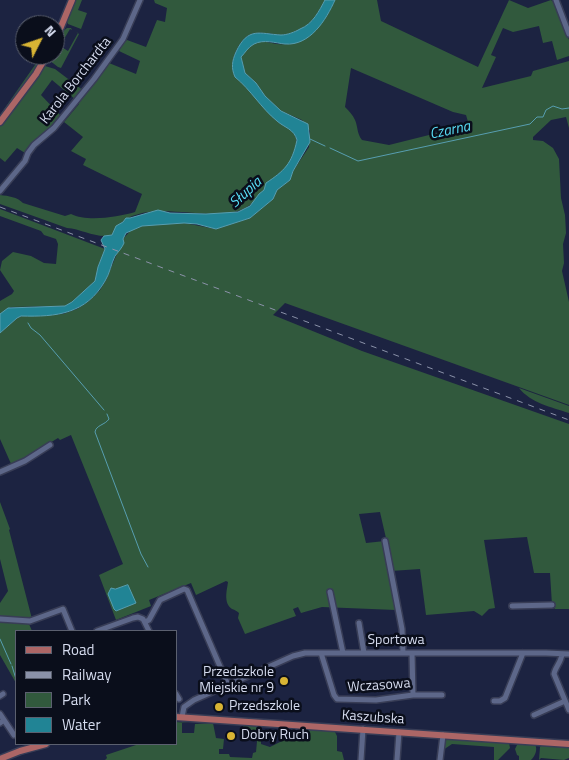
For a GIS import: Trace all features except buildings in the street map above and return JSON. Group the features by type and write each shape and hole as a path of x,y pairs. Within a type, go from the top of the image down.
{"main road":[{"path":"65,17 72,0"},
{"path":"0,122 41,65"},
{"name":"Kaszubska","path":"179,717 569,744"},
{"path":"0,759 42,745"}],"street":[{"name":"Karola Borchardta","path":"0,191 25,161 34,145 54,128 94,79 123,39 140,0"},
{"path":"556,0 569,34"},
{"path":"0,472 25,461 50,445"},
{"path":"385,541 402,629 403,653"},
{"path":"145,622 149,620 160,600 177,592 187,590 228,685"},
{"path":"330,592 344,653"},
{"path":"512,606 552,605"},
{"path":"0,619 30,621 64,609 72,630"},
{"path":"100,630 136,617 141,618 145,622 149,630"},
{"path":"358,623 364,652"},
{"path":"494,701 500,702 505,698 523,652"},
{"name":"Sportowa","path":"179,717 188,703 293,656 305,653 523,652 569,654"},
{"name":"Wczasowa","path":"321,653 337,699 376,700 413,695 442,695"},
{"path":"412,653 413,695"},
{"path":"562,654 561,661 554,673 569,710"},
{"path":"534,715 565,701"},
{"path":"0,714 2,721 14,734"},
{"path":"361,760 363,729"},
{"path":"396,760 399,732"},
{"path":"440,760 443,735"}],"green space":[{"path":"75,0 82,0 78,10 87,13 81,29 67,22"},
{"path":"154,0 325,0 315,17 305,27 283,35 255,33 250,35 241,43 234,58 235,77 279,123 291,130 295,135 295,150 285,170 277,175 264,191 244,209 223,214 169,211 136,215 122,222 112,235 106,236 67,228 0,204 0,195 13,197 23,203 65,216 71,214 85,218 103,218 135,212 142,194 83,165 86,159 71,151 83,137 64,122 79,104 77,102 109,63 136,74 140,61 119,51 127,40 146,47 157,20 165,22 167,8 155,3"},
{"path":"335,0 377,0 381,21 478,67 509,0 528,8 551,0 556,4 569,40 569,56 557,60 552,41 543,43 539,26 513,32 503,28 491,55 496,57 482,88 531,76 533,71 569,61 569,128 566,117 551,120 533,137 533,140 543,141 553,148 559,159 561,198 565,215 566,233 563,244 564,263 562,271 569,302 569,405 285,303 273,315 362,351 569,424 569,609 555,609 552,605 550,573 534,573 527,537 484,540 495,608 489,609 482,616 474,611 426,615 420,569 391,571 380,512 359,514 366,543 385,541 396,610 322,607 301,613 298,607 293,609 296,616 245,634 238,618 239,613 227,603 228,582 226,581 196,595 191,583 149,600 151,606 116,620 99,575 123,564 71,435 60,440 58,438 12,466 0,439 0,333 22,316 63,314 77,309 89,301 100,290 106,280 123,239 131,230 154,224 184,223 216,229 250,218 273,199 277,190 290,180 293,171 309,147 310,131 302,120 281,111 265,96 256,83 245,73 241,57 253,44 258,42 289,44 305,38 323,22","holes":["351,68 453,112 466,115 469,125 389,145 362,140 354,118 345,107"]},
{"path":"71,28 72,30 70,29 65,38 65,30"},
{"path":"79,34 65,60 65,49 68,51"},
{"path":"35,65 38,65 12,103 0,115"},
{"path":"45,66 55,69 84,91 76,100 52,80 41,95 61,116 25,153 17,148 5,162 0,158 0,126"},
{"path":"0,209 105,249 95,281 65,306 11,307 0,314 0,301 14,291 0,270 2,261 13,252 31,256 44,263 56,264 58,244 56,239 44,235 41,231 0,216"},
{"path":"519,388 569,406 569,413 535,401"},
{"path":"0,502 10,529 32,619 0,618 0,603 8,591 0,559"},
{"path":"0,621 29,624 32,630 15,630 15,681 0,655"},
{"path":"178,722 189,723 182,723 182,733 194,733 195,724 213,723 216,738 224,739 223,749 219,749 219,754 229,754 230,757 252,758 253,753 256,752 258,731 244,729 244,724 261,725 261,744 270,747 286,739 290,734 303,729 334,730 337,736 337,751 342,752 344,760 105,760 107,758 106,755 136,745 178,745"},
{"path":"445,737 509,743 510,748 498,760 494,760 494,747 452,744 443,750"},
{"path":"518,743 535,744 536,753 531,760 519,760 515,749"},
{"path":"542,744 569,746 569,758 564,760 541,758 539,760"}],"water":[{"path":"325,0 335,0 322,23 302,41 294,44 266,42 254,44 241,57 245,73 256,83 265,96 281,111 308,124 310,142 293,171 290,180 277,190 273,199 250,218 216,229 184,223 142,226 126,233 123,239 124,243 115,256 107,278 89,301 80,307 58,314 21,316 0,333 0,314 8,308 65,306 72,302 95,281 105,249 101,240 104,236 112,235 116,226 126,218 158,210 170,213 206,214 238,212 250,206 264,190 266,183 278,175 290,161 297,140 296,136 271,116 235,77 233,61 235,55 245,38 255,33 283,35 305,27 315,17"},
{"path":"128,585 136,603 116,611 108,594 111,588 115,589"}],"waterway":[{"name":"Czarna","path":"330,148 358,161 530,124 537,117 543,117 546,110 553,106 562,109 569,108"},
{"name":"Czarna","path":"310,139 325,146"},
{"path":"28,323 104,410"},
{"path":"107,414 109,419 97,428 95,432 141,554 148,567"},
{"path":"0,639 11,664"},
{"path":"12,666 15,676"}],"railway":[{"path":"0,207 569,420"}],"place":[{"name":"Przedszkole Miejskie nr 9","path":"284,681"},
{"name":"Przedszkole","path":"219,707"},
{"name":"Dobry Ruch","path":"231,736"}],"water label":[{"name":"Słupia","path":"246,193"}]}
